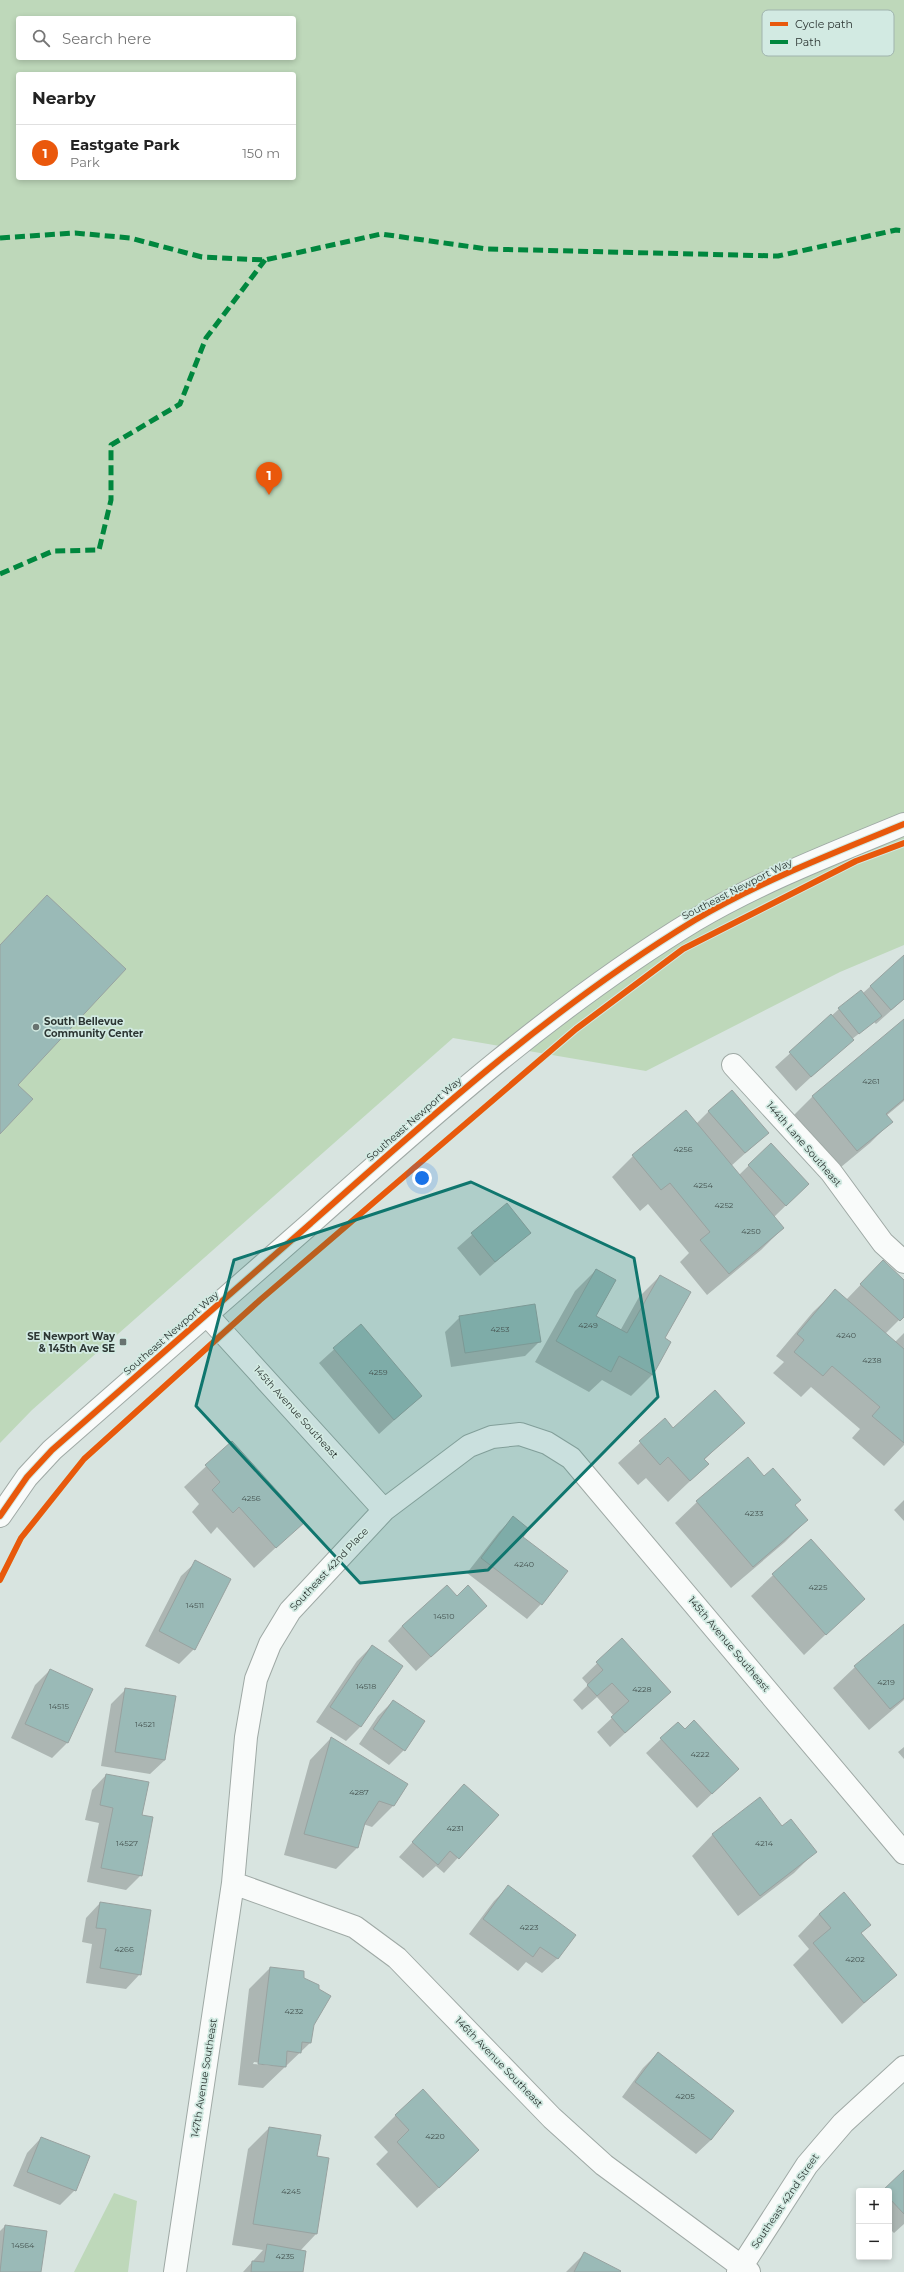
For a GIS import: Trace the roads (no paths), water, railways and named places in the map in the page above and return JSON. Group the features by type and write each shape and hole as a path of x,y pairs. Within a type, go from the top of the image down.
{"street":[{"name":"Southeast Newport Way","path":"0,1516 27,1477 52,1450 208,1315 451,1100 532,1033 620,968 704,915 786,874 904,824"},
{"name":"144th Lane Southeast","path":"733,1065 831,1172 884,1243 904,1262"},
{"name":"145th Avenue Southeast","path":"208,1315 384,1510"},
{"name":"Southeast 42nd Place","path":"233,1883 246,1738 256,1680 270,1644 290,1611 384,1510 469,1446 492,1437 520,1434 547,1443"},
{"name":"145th Avenue Southeast","path":"547,1443 571,1458 591,1479 904,1853"},
{"name":"146th Avenue Southeast","path":"233,1883 356,1927 397,1958 435,1995 552,2118 592,2154 742,2270"},
{"name":"147th Avenue Southeast","path":"175,2272 233,1883"},
{"name":"Southeast 42nd Street","path":"742,2270 807,2165 843,2122 904,2067"}],"place":[{"name":"Eastgate Park","path":"269,495"},
{"name":"South Bellevue Community Center","path":"36,1027"},
{"name":"SE Newport Way & 145th Ave SE","path":"123,1342"}]}
